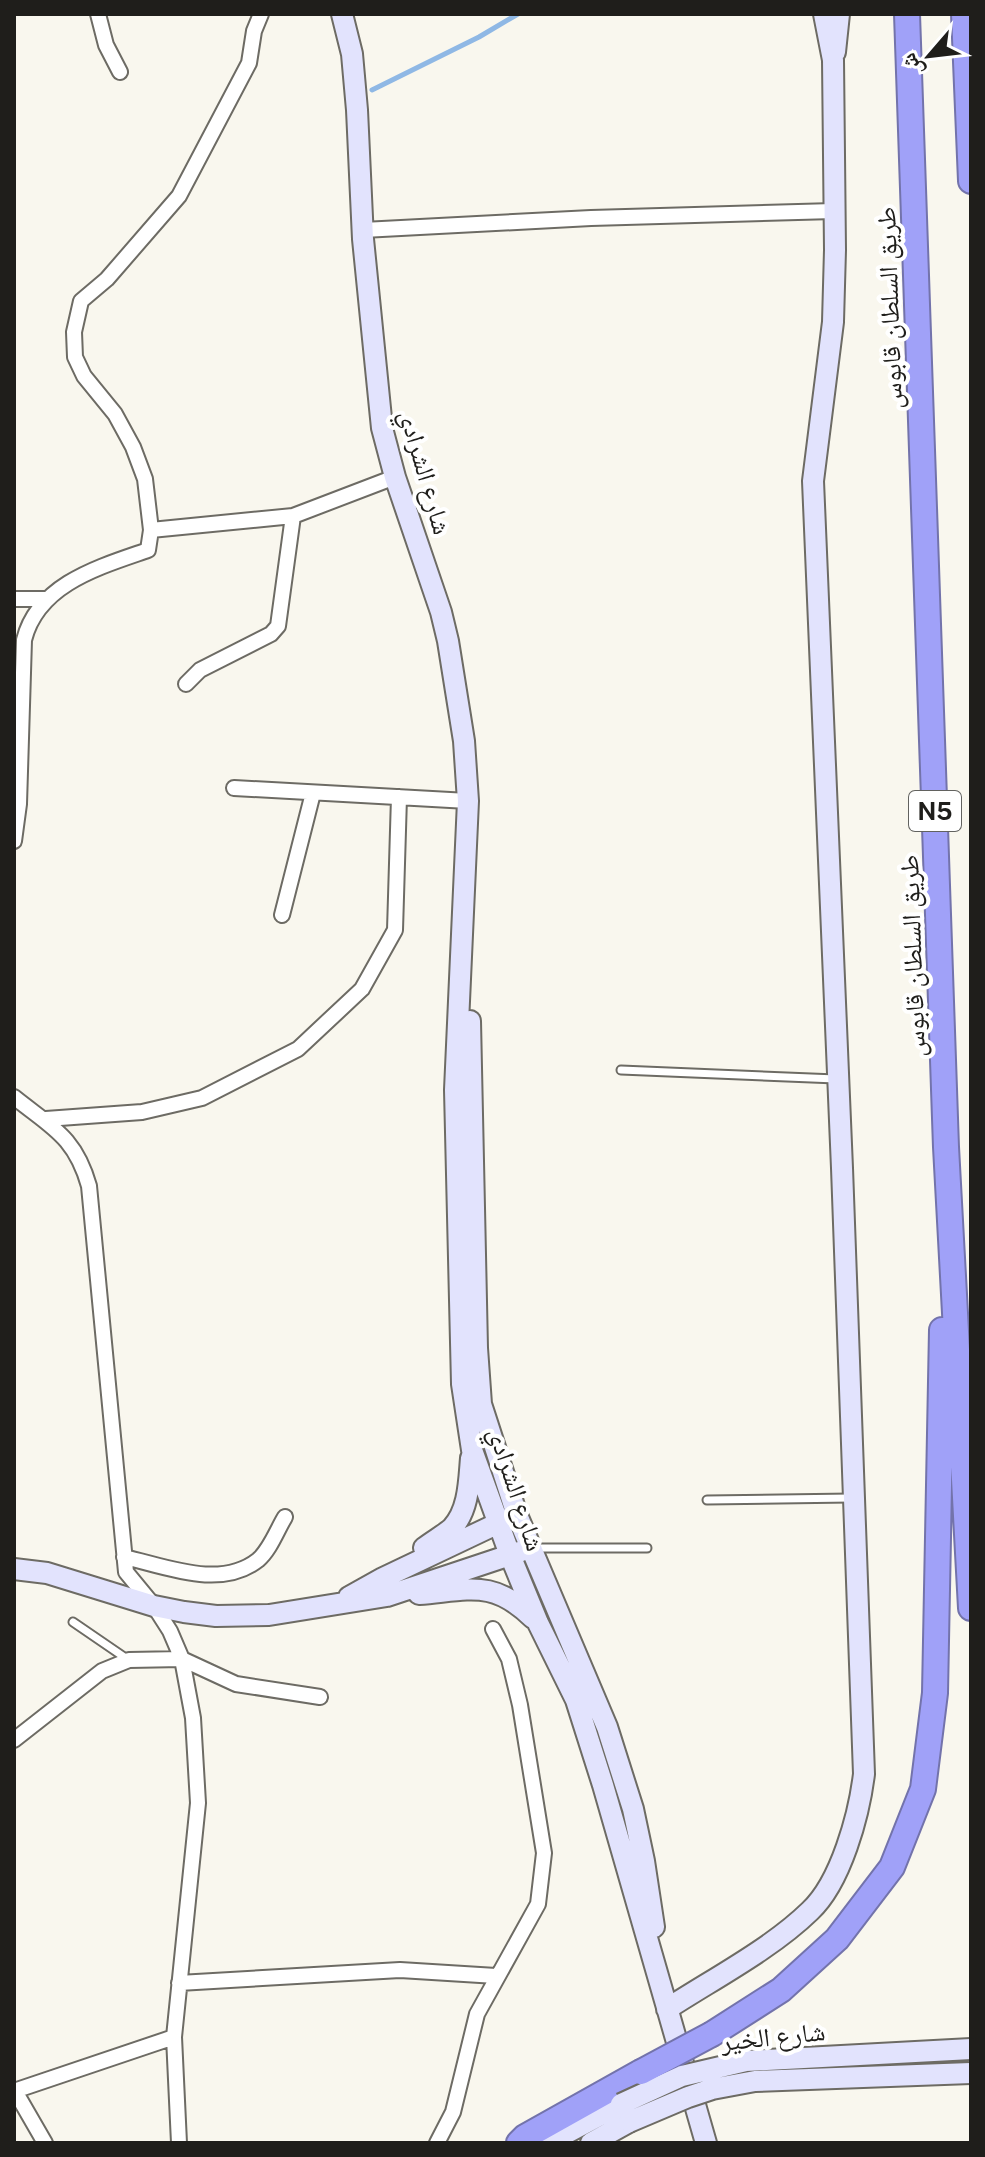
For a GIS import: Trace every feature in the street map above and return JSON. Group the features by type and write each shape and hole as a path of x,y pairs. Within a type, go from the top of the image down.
{"highway":[{"name":"طريق السلطان قابوس","path":"907,14 946,1147 971,1608"},
{"path":"964,14 971,181"},
{"path":"519,2143 712,2034 781,1990 837,1939 892,1867 923,1789 935,1693 946,1147"}],"street":[{"path":"98,14 106,45 120,72"},
{"path":"14,841 24,640 33,614 46,599 91,569 148,550 151,530 145,479 133,447 115,414 84,376 75,357 74,332 81,301 107,279 179,196 249,63 254,31 261,14"},
{"name":"شارع الشرادي","path":"342,14 352,54 363,230 382,428 448,641 464,741 468,801 455,1105 462,1384 472,1450 497,1523 538,1623 576,1700 706,2143"},
{"path":"667,2009 775,1939 812,1910 824,1894 846,1849 860,1801 864,1750 813,481 833,322 833,60 824,14"},
{"path":"833,60 839,35 839,14"},
{"path":"363,230 591,218 834,211"},
{"path":"151,530 293,516 395,477"},
{"path":"186,684 200,670 271,634 278,626 293,516"},
{"path":"14,599 46,599"},
{"path":"234,788 468,801"},
{"path":"282,915 313,793"},
{"path":"46,1119 142,1112 202,1098 298,1049 362,989 395,930 399,797"},
{"name":"شارع الشرادي","path":"463,894 469,977 478,1386 491,1442 517,1515 597,1701 622,1772 644,1861 656,1940 658,1979"},
{"path":"15,1099 46,1119 72,1145 84,1168 89,1186 126,1572 170,1631 182,1659 193,1718 198,1803 174,2037 179,2143"},
{"path":"385,1587 452,1528 467,1498 472,1450"},
{"path":"385,1587 497,1523 517,1515"},
{"path":"124,1557 207,1575 239,1571 260,1558 285,1517"},
{"path":"14,1569 47,1573 154,1606 216,1616 252,1616 342,1601 530,1548"},
{"path":"385,1587 487,1588 511,1599 538,1623"},
{"path":"437,2143 453,2112 477,2014 538,1904 544,1853 520,1705 509,1659 493,1629"},
{"path":"14,1740 102,1671 129,1660 182,1659 236,1684 320,1697"},
{"path":"179,1983 400,1970 496,1976"},
{"path":"45,2143 14,2091 174,2037"},
{"name":"شارع الخير","path":"591,2143 625,2113 682,2076 746,2061 971,2049"},
{"name":"شارع الخير","path":"548,2143 625,2113 650,2112 712,2089 769,2079 971,2073"}],"lane":[{"path":"621,1070 839,1079"},
{"path":"707,1500 853,1498"},
{"path":"530,1548 647,1548"},
{"path":"73,1622 129,1660"}],"waterway":[{"path":"372,90 518,14"}]}
